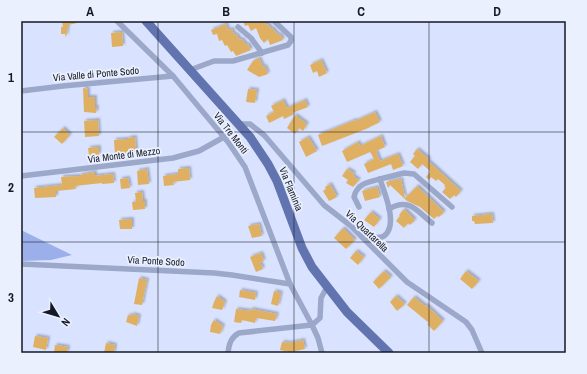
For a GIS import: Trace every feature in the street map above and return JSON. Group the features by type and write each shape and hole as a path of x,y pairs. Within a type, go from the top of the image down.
{"main road":[{"name":"Via Flaminia","path":"146,21 250,137 271,169 306,256 317,274 352,316 389,353"}],"street":[{"name":"Via Tre Monti","path":"117,21 173,76 238,154 245,168 290,284 312,325 318,338 322,353"},
{"path":"190,70 214,61 233,61 288,45 291,41 291,37 274,21"},
{"path":"238,27 251,38 262,53"},
{"name":"Via Valle di Ponte Sodo","path":"21,91 173,76"},
{"name":"Via Quartarella","path":"238,124 250,124 264,135 324,205 346,222 407,282 466,322 472,330 482,353"},
{"name":"Via Monte di Mezzo","path":"21,176 173,158 198,151 224,137"},
{"path":"359,207 354,196 357,189 365,183 404,173 414,174 452,207"},
{"path":"362,237 381,237 385,235 391,223 389,209 380,179"},
{"path":"389,209 399,204 410,205 432,223"},
{"name":"Via Ponte Sodo","path":"21,264 214,273 290,284"},
{"path":"228,353 233,337 239,333 312,325 320,318 321,298 327,287"}],"shaded area":[{"path":"21,230 72,255 51,260 21,261"}],"building":[{"path":"62,21 77,21 77,23 68,25 66,38 65,34 61,34 61,27 63,27"},
{"path":"243,21 264,21 266,25 268,24 278,35 280,34 283,40 270,45 268,39 264,43 256,28 251,31 248,25 245,26"},
{"path":"226,24 228,30 232,29 234,35 236,34 240,40 242,39 246,45 248,44 251,50 236,56 233,51 231,52 227,45 225,46 222,40 219,41 217,34 213,35 211,30"},
{"path":"122,32 123,46 112,47 111,33"},
{"path":"259,58 263,67 265,66 268,74 259,77 247,70 253,61"},
{"path":"321,60 327,73 319,77 317,71 313,73 310,65"},
{"path":"83,88 88,89 88,97 95,97 95,107 97,107 96,113 84,112"},
{"path":"248,89 257,90 255,103 246,102"},
{"path":"283,100 287,108 305,100 308,107 292,113 294,114 284,119 283,116 269,123 266,116 274,112 271,106"},
{"path":"375,112 380,122 322,146 318,135"},
{"path":"295,115 307,124 303,131 299,128 295,134 287,128"},
{"path":"98,120 99,136 85,137 84,121"},
{"path":"63,128 70,135 62,144 54,137"},
{"path":"381,136 385,147 376,151 380,161 398,154 403,166 393,170 391,164 368,173 364,164 374,159 370,152 347,162 342,151 358,142 360,146"},
{"path":"135,137 136,152 115,155 114,140"},
{"path":"308,137 317,151 306,157 299,142"},
{"path":"99,147 99,155 89,156 88,148"},
{"path":"417,149 461,191 456,197 454,195 450,199 442,192 446,188 444,186 445,185 438,179 436,181 431,177 429,180 426,177 430,172 422,164 418,169 410,162 415,156 413,154"},
{"path":"189,168 190,180 173,182 174,185 164,186 163,176 178,174 178,169"},
{"path":"147,169 149,184 138,185 137,171"},
{"path":"347,169 354,173 353,176 359,180 353,187 346,183 348,180 342,176"},
{"path":"95,172 95,176 113,174 114,183 75,186 76,189 56,191 56,197 35,198 34,188 62,185 61,177 80,176"},
{"path":"128,178 130,188 121,189 120,179"},
{"path":"401,179 405,198 417,186 444,212 439,217 437,216 434,219 420,207 407,201 390,185 388,188 386,182"},
{"path":"330,184 337,197 329,201 323,191 326,189 325,187"},
{"path":"377,187 380,197 365,201 362,191"},
{"path":"142,192 143,201 145,201 145,209 133,210 132,202 136,202 135,193"},
{"path":"404,209 415,220 410,225 408,223 404,228 396,221"},
{"path":"371,212 380,219 374,227 364,220"},
{"path":"492,214 493,223 475,224 474,221 472,221 472,216"},
{"path":"132,219 132,229 120,229 119,220"},
{"path":"259,224 262,236 252,238 248,226"},
{"path":"343,228 355,240 346,249 334,238"},
{"path":"356,251 364,257 358,265 350,258"},
{"path":"261,253 264,261 260,262 263,269 256,272 250,257"},
{"path":"384,271 391,277 379,289 373,282"},
{"path":"466,271 479,281 472,289 460,279"},
{"path":"139,278 147,280 142,305 134,304"},
{"path":"240,290 256,293 255,300 239,297"},
{"path":"274,291 281,293 278,306 271,304"},
{"path":"217,296 225,302 222,310 212,308"},
{"path":"396,296 405,304 397,311 390,302"},
{"path":"414,297 425,306 426,305 443,321 434,331 427,324 429,323 407,305"},
{"path":"236,309 250,311 251,309 277,314 275,321 256,318 255,323 242,320 241,323 234,322"},
{"path":"132,314 139,316 137,326 126,322 128,315 132,316"},
{"path":"214,320 223,326 220,334 210,332 211,325"},
{"path":"35,336 48,338 46,350 33,347"},
{"path":"303,340 305,349 290,352 280,350 282,342 289,343"},
{"path":"106,343 115,345 114,353 104,353"},
{"path":"55,345 68,347 67,353 54,353"}]}
